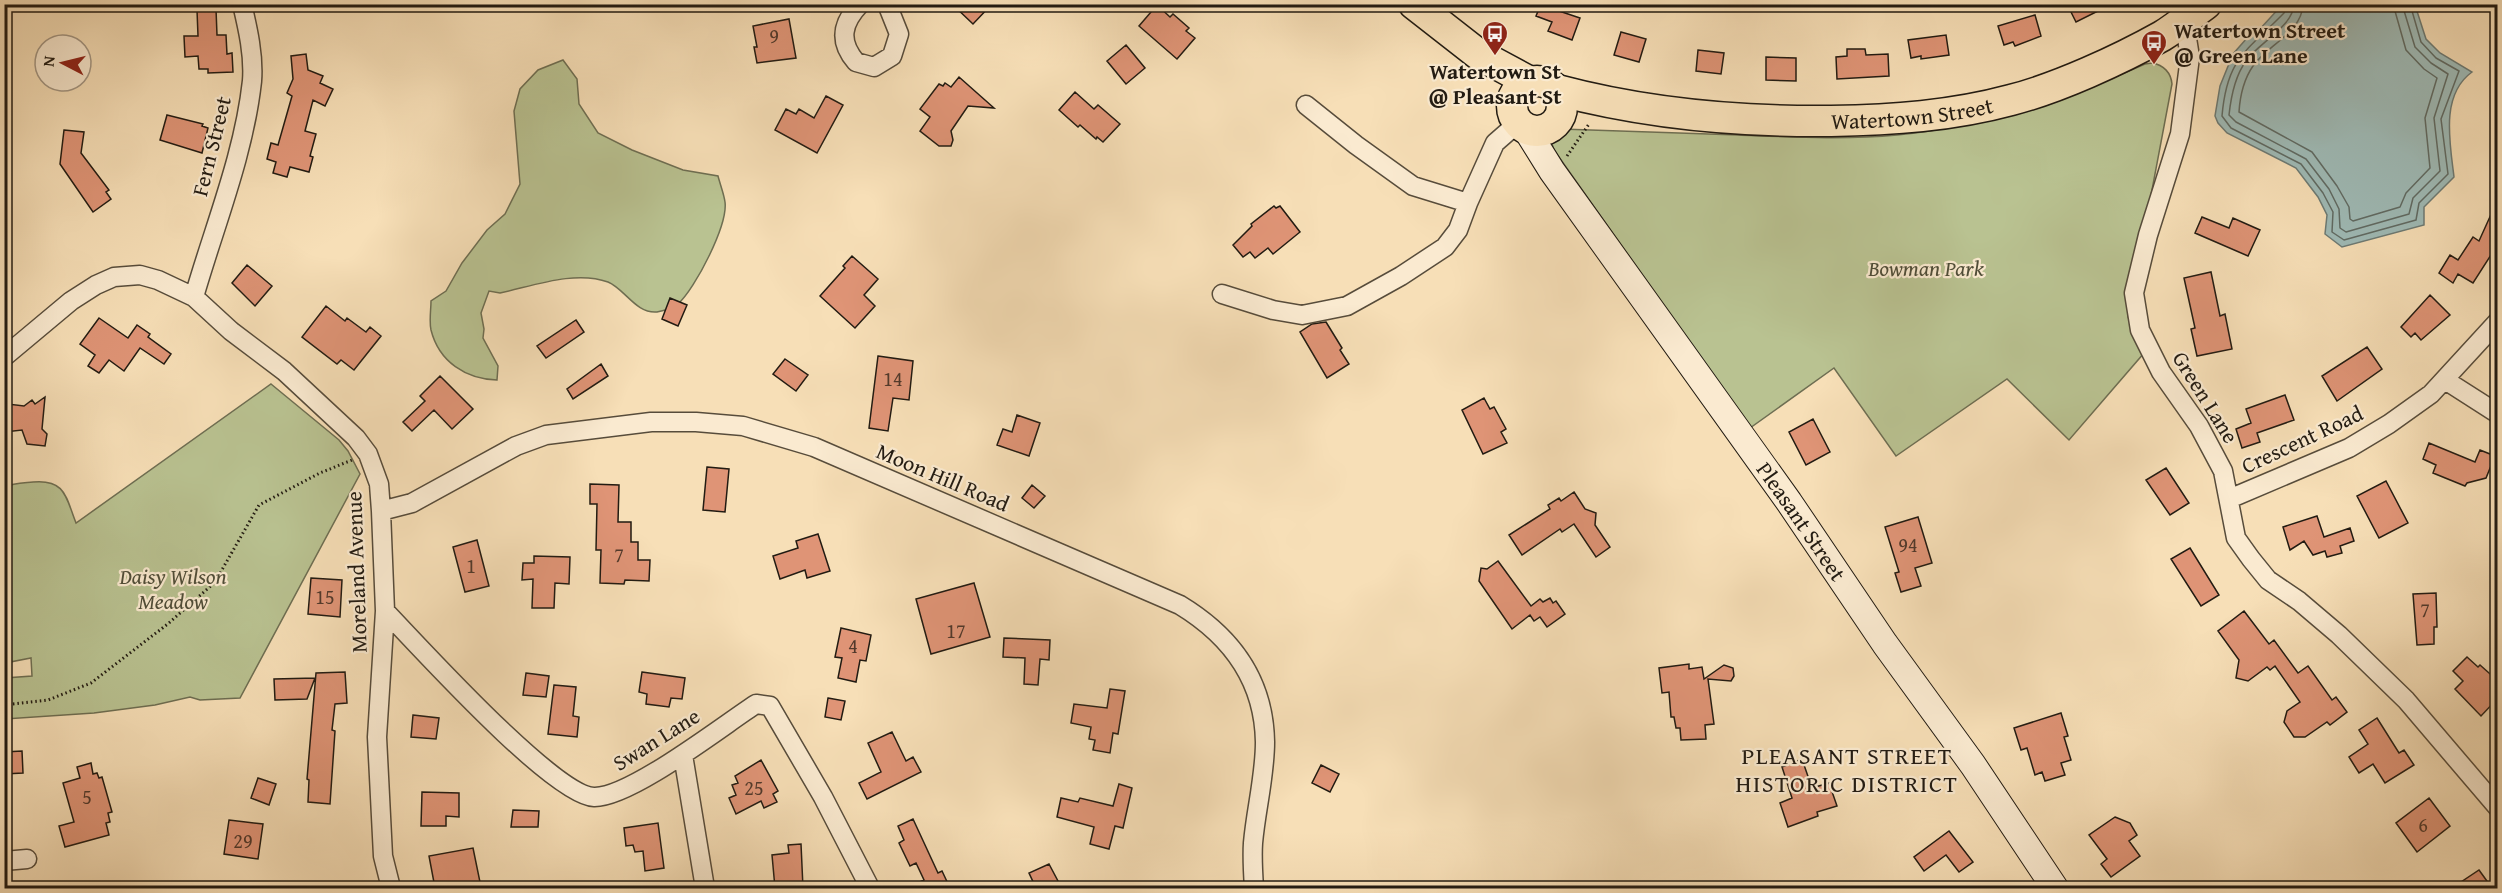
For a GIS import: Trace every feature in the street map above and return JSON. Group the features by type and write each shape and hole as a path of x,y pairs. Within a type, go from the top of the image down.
{"main road":[{"name":"Pleasant Street","path":"1414,4 1478,54 1539,120"},
{"name":"Watertown Street","path":"1539,120 1592,112 1792,121 1874,120 1960,112 2014,100 2059,83 2163,36 2195,12"}],"street":[{"name":"Fern Street","path":"194,297 243,132 252,80 251,51 242,4"},
{"path":"860,4 847,18 845,45 856,62 874,67 892,56 899,34 887,4"},
{"name":"Green Lane","path":"2195,12 2180,134 2148,235 2134,293 2140,330 2161,372 2199,426 2223,471 2236,538 2250,559 2268,580 2299,601 2339,635 2406,700 2498,808"},
{"path":"1306,105 1413,186 1468,203"},
{"path":"1222,294 1273,310 1302,315 1347,306 1401,276 1445,247 1458,230 1495,143 1539,120"},
{"name":"Pleasant Street","path":"1539,120 2055,888"},
{"name":"Moreland Avenue","path":"4,357 71,301 96,285 114,277 140,275 182,290 194,297 231,331 284,371 356,438 368,454 378,484 381,511 385,610 377,737 383,856 391,888"},
{"name":"Crescent Road","path":"2229,499 2349,448 2431,394 2498,321"},
{"path":"2445,380 2498,414"},
{"name":"Moon Hill Road","path":"381,511 412,504 516,446 546,435 651,422 696,422 743,426 814,447 1180,605 1219,632 1244,664 1259,702 1265,742 1253,844 1254,888"},
{"name":"Swan Lane","path":"385,610 464,694 550,774 573,790 594,797 617,792 683,755 756,704 771,706 840,829 870,888"},
{"path":"683,755 705,888"},
{"path":"4,861 27,859"}],"path":[{"path":"1539,120 1592,112"},
{"path":"4,705 48,700 91,683 169,623 215,582 259,505 320,472 368,454"}],"green space":[{"path":"563,60 577,79 579,104 598,133 632,150 683,170 718,176 725,202 725,212 716,240 701,271 685,296 674,307 650,312 637,305 614,285 595,279 568,278 500,293 489,291 481,313 483,338 498,366 497,380 486,379 455,367 440,351 431,330 431,301 446,291 462,263 487,230 505,214 520,184 514,111 520,89 538,70"},
{"name":"Bowman Park","path":"2152,63 2166,70 2172,84 2128,317 2144,353 2069,440 2007,379 1896,456 1834,368 1750,428 1552,144 1556,131 1561,129 1818,138 1877,137 1929,131 2024,110"},
{"name":"Daisy Wilson Meadow","path":"271,384 339,440 348,451 360,474 240,698 200,700 190,697 155,705 94,713 5,719 5,678 32,676 31,658 5,663 5,487 44,482 58,487 67,498 76,523"}],"water":[{"path":"2282,5 2415,5 2426,39 2440,53 2472,72 2455,93 2451,106 2450,135 2454,177 2424,207 2424,225 2342,247 2325,234 2327,215 2318,197 2296,168 2227,133 2218,123 2215,116 2220,86 2233,54"}],"building":[{"path":"952,4 992,4 973,24"},
{"path":"1541,4 1561,4 1559,11 1580,18 1572,40 1548,31 1552,22 1536,16"},
{"path":"2067,4 2112,4 2076,22"},
{"path":"1157,5 1170,17 1173,14 1189,28 1186,31 1195,38 1177,59 1139,26"},
{"path":"216,9 217,35 226,35 227,54 232,53 233,72 208,73 208,69 199,69 198,56 185,57 184,36 198,36 197,10"},
{"path":"2035,15 2041,36 2015,46 2013,42 2004,45 1998,26"},
{"path":"789,19 796,58 757,63 753,26"},
{"path":"1621,32 1646,39 1639,62 1614,55"},
{"path":"1946,35 1949,55 1911,58 1908,40"},
{"path":"1126,45 1145,68 1126,84 1107,61"},
{"path":"1847,49 1865,49 1866,55 1888,54 1889,76 1837,79 1836,57 1847,56"},
{"path":"1698,50 1724,53 1721,74 1696,71"},
{"path":"306,54 308,70 323,76 320,83 333,89 325,106 313,100 305,131 316,134 310,156 313,157 309,172 290,167 287,177 273,173 276,162 267,159 271,143 278,145 292,96 287,93 293,79 291,56"},
{"path":"1766,57 1796,58 1796,81 1766,80"},
{"path":"959,77 994,108 968,106 951,131 953,140 951,146 939,146 920,131 930,117 920,109 939,84 943,86 945,83 951,87"},
{"path":"1075,92 1094,109 1098,105 1120,124 1103,142 1080,125 1078,127 1059,110"},
{"path":"826,96 843,105 817,153 775,130 786,109 796,114 799,109 814,118"},
{"path":"167,115 203,124 202,126 208,128 202,153 160,140"},
{"path":"64,130 84,132 81,153 109,190 106,192 111,199 93,212 60,164"},
{"path":"2498,199 2498,244 2473,283 2458,274 2453,283 2439,273 2450,255 2458,260 2473,237 2479,241"},
{"path":"1274,206 1276,208 1280,206 1300,232 1273,254 1268,248 1255,258 1250,252 1243,257 1233,245 1252,226 1251,224"},
{"path":"2202,217 2229,228 2233,218 2260,230 2248,256 2195,233"},
{"path":"852,256 878,279 864,295 875,306 855,328 820,296 845,268 843,266"},
{"path":"247,265 272,286 255,306 232,283"},
{"path":"2211,272 2220,316 2225,314 2232,349 2197,356 2191,329 2195,328 2184,278"},
{"path":"2430,295 2450,315 2421,340 2415,333 2411,337 2401,327"},
{"path":"670,298 687,305 678,326 662,319"},
{"path":"326,306 345,321 347,318 366,332 370,327 381,336 354,370 341,360 337,364 302,337"},
{"path":"99,318 128,338 137,325 150,334 148,337 171,354 164,364 140,348 124,371 109,360 99,373 88,366 95,355 80,344"},
{"path":"576,320 584,332 546,358 537,346"},
{"path":"1326,322 1349,364 1327,378 1300,332 1312,324"},
{"path":"2367,347 2382,369 2337,401 2322,376"},
{"path":"878,356 913,361 909,400 893,398 888,431 869,428"},
{"path":"785,359 808,375 796,391 773,374"},
{"path":"601,364 608,376 573,399 567,389"},
{"path":"440,376 473,409 452,429 434,410 412,431 403,422 425,401 420,396"},
{"path":"2285,395 2294,420 2257,433 2260,442 2242,448 2236,429 2251,423 2246,409"},
{"path":"45,397 42,429 47,434 45,446 27,444 22,430 5,432 8,404 24,406 32,400 35,404"},
{"path":"1484,398 1490,409 1494,407 1506,429 1501,432 1507,443 1483,454 1462,410"},
{"path":"1017,415 1040,423 1029,456 997,445 1003,429 1012,432"},
{"path":"1813,419 1830,452 1806,465 1789,432"},
{"path":"2429,443 2475,462 2480,450 2495,456 2486,478 2467,483 2465,486 2433,473 2436,465 2423,459"},
{"path":"707,467 729,469 725,512 703,510"},
{"path":"2166,468 2189,503 2170,515 2146,480"},
{"path":"2386,481 2408,523 2379,538 2357,496"},
{"path":"590,484 619,485 618,522 631,522 631,542 638,542 638,560 650,560 649,581 625,580 624,584 600,583 601,550 596,550 597,504 590,504"},
{"path":"1032,485 1045,496 1034,508 1022,498"},
{"path":"1574,492 1585,509 1596,513 1595,525 1610,547 1596,557 1574,524 1562,532 1560,529 1522,555 1509,535 1550,509 1548,505 1559,498 1561,501"},
{"path":"2317,516 2324,537 2350,528 2354,541 2340,546 2342,553 2327,557 2325,551 2313,555 2304,541 2290,550 2283,527"},
{"path":"1918,517 1932,563 1915,568 1921,586 1901,592 1895,573 1899,572 1885,527"},
{"path":"818,534 830,571 807,578 805,570 780,579 773,556 798,548 796,541"},
{"path":"477,540 489,586 465,592 453,547"},
{"path":"2190,548 2219,595 2201,606 2171,559"},
{"path":"534,556 570,557 569,584 555,583 554,608 532,608 533,579 522,580 523,563 534,563"},
{"path":"1498,561 1531,606 1540,599 1543,602 1550,598 1553,603 1556,601 1565,614 1547,627 1540,617 1534,621 1530,615 1512,629 1479,581 1481,568 1487,569"},
{"path":"311,578 342,580 340,617 308,614"},
{"path":"974,583 990,637 931,654 916,599"},
{"path":"2436,593 2437,627 2434,627 2434,644 2417,645 2413,594"},
{"path":"2244,611 2269,644 2274,640 2298,673 2308,666 2332,700 2336,697 2347,712 2330,725 2327,722 2305,737 2294,737 2284,722 2287,711 2300,702 2275,666 2270,670 2267,667 2248,681 2236,678 2239,660 2218,631"},
{"path":"841,628 871,635 866,661 860,660 856,682 838,678 842,658 835,657"},
{"path":"1004,638 1050,640 1049,660 1040,659 1038,685 1024,684 1025,658 1003,657"},
{"path":"2467,657 2498,681 2498,698 2481,716 2455,689 2463,681 2453,671"},
{"path":"1689,664 1689,669 1702,667 1704,679 1724,665 1733,668 1734,676 1731,681 1708,679 1714,724 1705,725 1706,739 1681,740 1680,728 1676,728 1674,717 1671,717 1669,692 1662,693 1659,668"},
{"path":"345,672 347,703 335,704 332,730 335,731 330,804 308,802 309,780 307,779 316,673"},
{"path":"642,672 685,678 682,699 671,698 669,707 646,704 647,694 639,692"},
{"path":"526,673 549,676 546,697 523,695"},
{"path":"315,678 307,699 275,700 274,679"},
{"path":"554,685 576,687 573,716 579,717 577,737 548,734"},
{"path":"1110,689 1125,691 1118,734 1113,733 1110,753 1093,750 1095,740 1089,739 1091,727 1071,723 1074,704 1107,708"},
{"path":"828,698 845,701 841,720 825,717"},
{"path":"2061,713 2068,736 2064,737 2071,760 2061,763 2065,775 2045,781 2042,772 2035,775 2027,748 2021,750 2014,728"},
{"path":"413,715 439,718 436,739 411,737"},
{"path":"2377,718 2399,753 2404,750 2414,765 2385,783 2373,764 2359,773 2349,757 2368,744 2359,730"},
{"path":"892,732 906,761 913,757 921,772 867,799 859,783 881,772 868,743"},
{"path":"22,751 23,773 4,774 4,752"},
{"path":"1802,759 1812,788 1829,783 1837,806 1817,812 1818,816 1788,827 1780,803 1792,798 1782,767"},
{"path":"761,760 778,791 773,794 777,802 764,808 761,801 736,814 729,798 736,795 732,785 738,783 735,776"},
{"path":"91,763 93,774 97,773 99,778 102,777 112,812 108,813 110,822 106,823 109,835 65,847 59,826 74,822 63,783 80,778 77,767"},
{"path":"1321,765 1339,774 1330,792 1312,783"},
{"path":"258,778 276,784 269,805 251,798"},
{"path":"1119,784 1132,788 1123,828 1115,826 1109,849 1090,844 1094,827 1057,817 1061,798 1078,802 1080,798 1113,806"},
{"path":"422,792 459,793 459,817 446,816 446,826 421,826"},
{"path":"2429,798 2450,826 2417,852 2396,823"},
{"path":"513,810 539,811 538,827 511,827"},
{"path":"2115,817 2130,823 2137,835 2129,841 2140,856 2111,877 2101,864 2107,859 2089,835"},
{"path":"913,819 938,873 942,871 950,888 906,888 924,880 916,863 910,866 899,843 904,840 898,826"},
{"path":"229,820 263,824 258,859 224,854"},
{"path":"658,823 664,868 645,871 643,851 635,852 633,845 626,846 624,828"},
{"path":"1949,831 1973,862 1959,872 1946,855 1924,871 1914,857"},
{"path":"801,844 803,888 775,888 772,855 789,853 788,845"},
{"path":"473,848 480,882 435,888 429,856"},
{"path":"1049,864 1059,883 1049,888 1036,888 1029,873"},
{"path":"2479,870 2492,888 2452,888"}],"place":[{"name":"Watertown St @ Pleasant St","path":"1495,57"},
{"name":"Watertown Street @ Green Lane","path":"2154,66"}],"district":[{"name":"PLEASANT STREET HISTORIC DISTRICT","path":"1847,770"}]}
